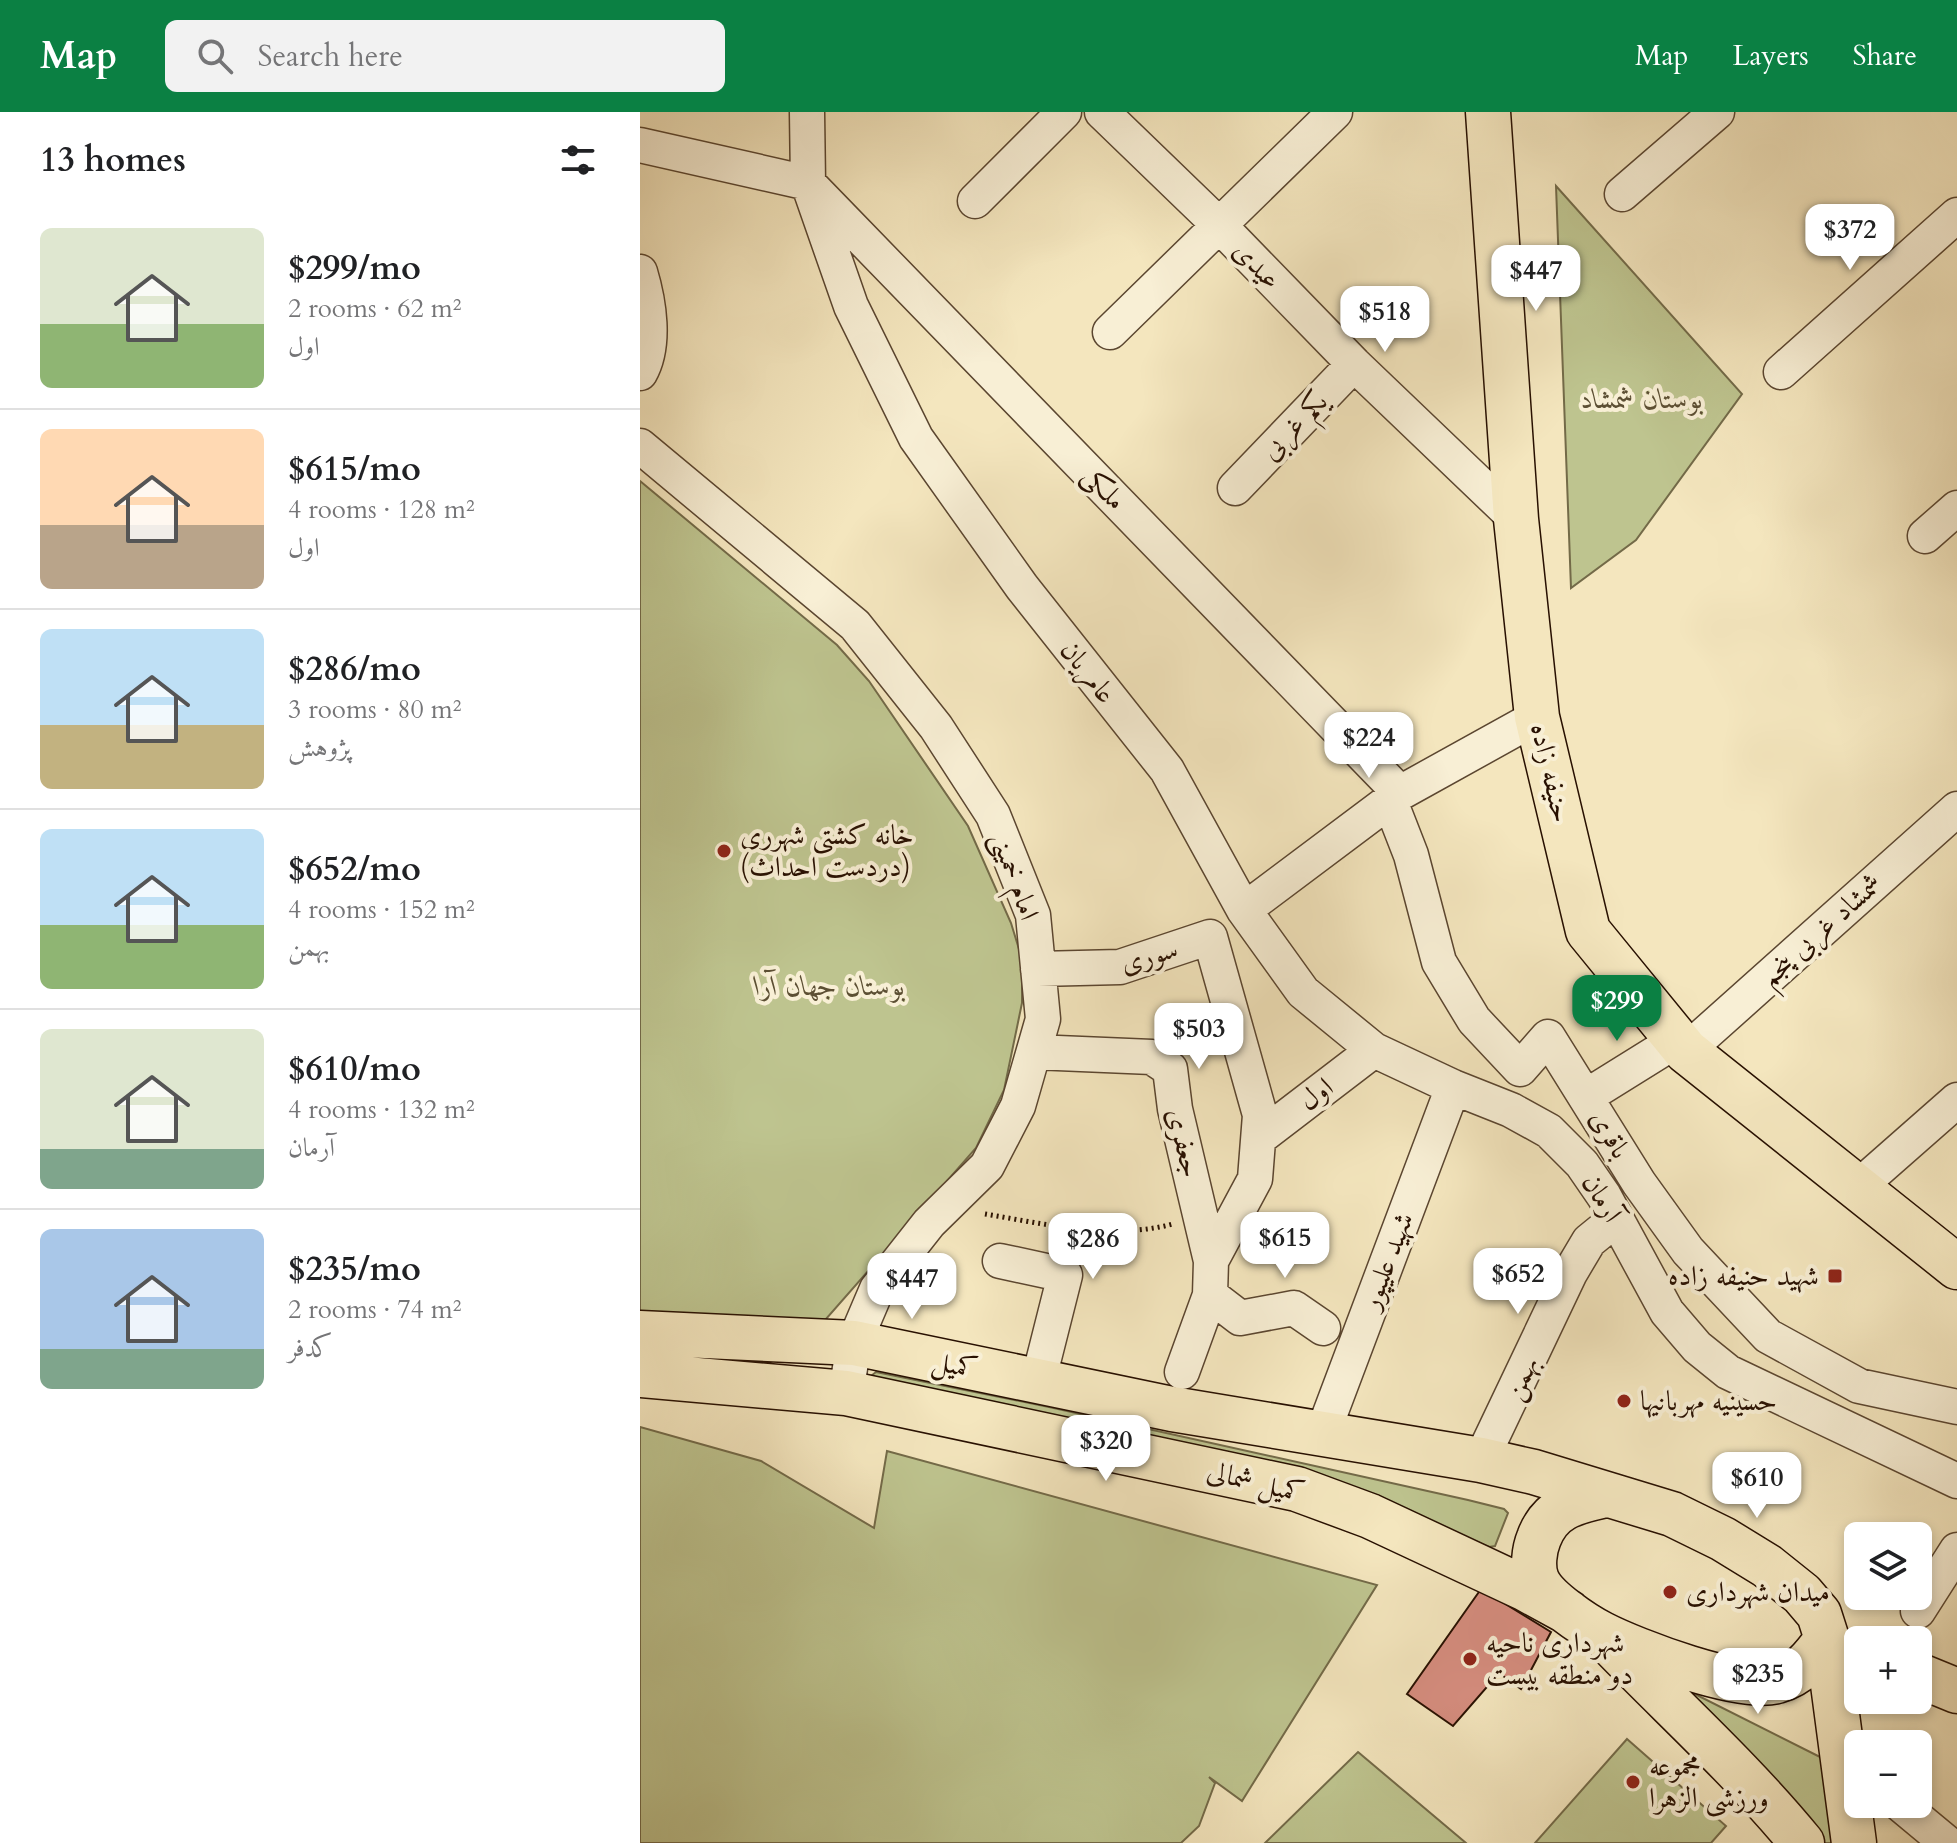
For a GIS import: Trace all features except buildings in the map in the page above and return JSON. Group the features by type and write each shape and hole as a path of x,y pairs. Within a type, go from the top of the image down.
{"main road":[{"name":"حنیفه زاده","path":"1488,112 1516,519 1537,717 1588,931 1682,1046 1957,1267"},
{"name":"کمیل","path":"640,1333 854,1343 1038,1382 1177,1390"},
{"name":"کمیل شمالی","path":"640,1375 846,1393 1297,1489 1370,1516 1524,1588 1584,1623"},
{"name":"کمیل شمالی","path":"1177,1390 1322,1435 1481,1460 1534,1472 1672,1514 1723,1539 1767,1566 1802,1594 1842,1645 1848,1730"},
{"path":"1606,1495 1569,1504 1545,1523 1534,1550 1537,1580 1764,1796 1802,1843"},
{"path":"1584,1623 1699,1671 1739,1681 1776,1682 1842,1645"},
{"path":"1932,1681 1957,1691"},
{"name":"کمیل شمالی","path":"1853,1818 1854,1843"}],"street":[{"name":"عامریان","path":"807,112 808,183 851,306 916,438 1022,587 1167,770 1244,910"},
{"path":"975,201 1064,112"},
{"name":"عیدی","path":"1102,112 1219,225 1354,364 1516,519"},
{"path":"1110,332 1335,112"},
{"path":"1622,194 1717,112"},
{"path":"640,145 808,183"},
{"name":"ملکی","path":"808,183 1395,797"},
{"path":"1781,372 1957,215"},
{"path":"640,272 647,297 648,359 640,373"},
{"name":"یکم غربی","path":"1235,488 1354,364"},
{"name":"امام خمینی","path":"640,446 855,625 936,727 993,815 1033,915 1043,1019 1018,1106 987,1166 929,1223 877,1289 854,1343 846,1393"},
{"path":"1925,536 1957,508"},
{"path":"1244,910 1395,797 1537,717"},
{"name":"باقری","path":"1395,797 1439,962 1474,1020 1520,1069 1548,1037 1639,1183 1688,1251 1768,1336 1859,1386 1957,1407"},
{"name":"شمشاد غربی پنجم","path":"1682,1046 1957,809"},
{"name":"آرمان","path":"1244,910 1303,992 1374,1050 1511,1110 1549,1131 1582,1164 1604,1196 1667,1312 1697,1347 1728,1372 1957,1481"},
{"name":"سوری","path":"1038,969 1120,967 1210,937 1260,1115 1259,1138"},
{"path":"1587,1096 1682,1046"},
{"name":"اول","path":"1259,1138 1374,1050"},
{"name":"جعفری","path":"1034,1052 1152,1057 1170,1069 1175,1109 1211,1261"},
{"name":"شهید علیپور","path":"1322,1435 1453,1087"},
{"path":"1857,1188 1957,1100"},
{"path":"1177,1390 1210,1295 1211,1261 1255,1179 1259,1138"},
{"name":"بهمن","path":"1481,1460 1570,1273 1589,1241 1616,1219"},
{"path":"1000,1261 1065,1275 1038,1382"},
{"path":"1210,1295 1240,1318 1294,1308 1323,1328"},
{"path":"1918,1611 1957,1550"},
{"path":"1917,1818 1947,1843"}],"path":[{"path":"945,1207 1065,1227 1147,1231 1201,1217"}],"green space":[{"name":"بوستان شمشاد","path":"1556,186 1742,394 1636,540 1571,588"},
{"name":"بوستان جهان آرا","path":"640,481 837,645 869,681 968,826 1011,923 1022,959 1022,1003 1004,1090 976,1148 819,1327 640,1322"},
{"path":"876,1372 1468,1500 1504,1509 1508,1513 1495,1546 1489,1547 1453,1532 871,1376"},
{"path":"640,1427 761,1461 874,1528 887,1451 1377,1585 1242,1801 1209,1777 1215,1783 1199,1826 1181,1843 640,1843"},
{"path":"1659,1676 1830,1762 1840,1843 1815,1843"},
{"name":"مجموعه ورزشی الزهرا","path":"1627,1739 1726,1826 1711,1843 1535,1843"},
{"path":"1358,1752 1466,1843 1265,1843"}],"place":[{"name":"خانه کشتی شهرری (دردست احداث)","path":"724,851"},
{"name":"شهید حنیفه زاده","path":"1835,1276"},
{"name":"حسینیه مهربانیها","path":"1624,1401"},
{"name":"میدان شهرداری","path":"1670,1592"},
{"name":"شهرداری ناحیه دو منطقه بیست","path":"1470,1659"},
{"name":"مجموعه ورزشی الزهرا","path":"1633,1782"}]}
